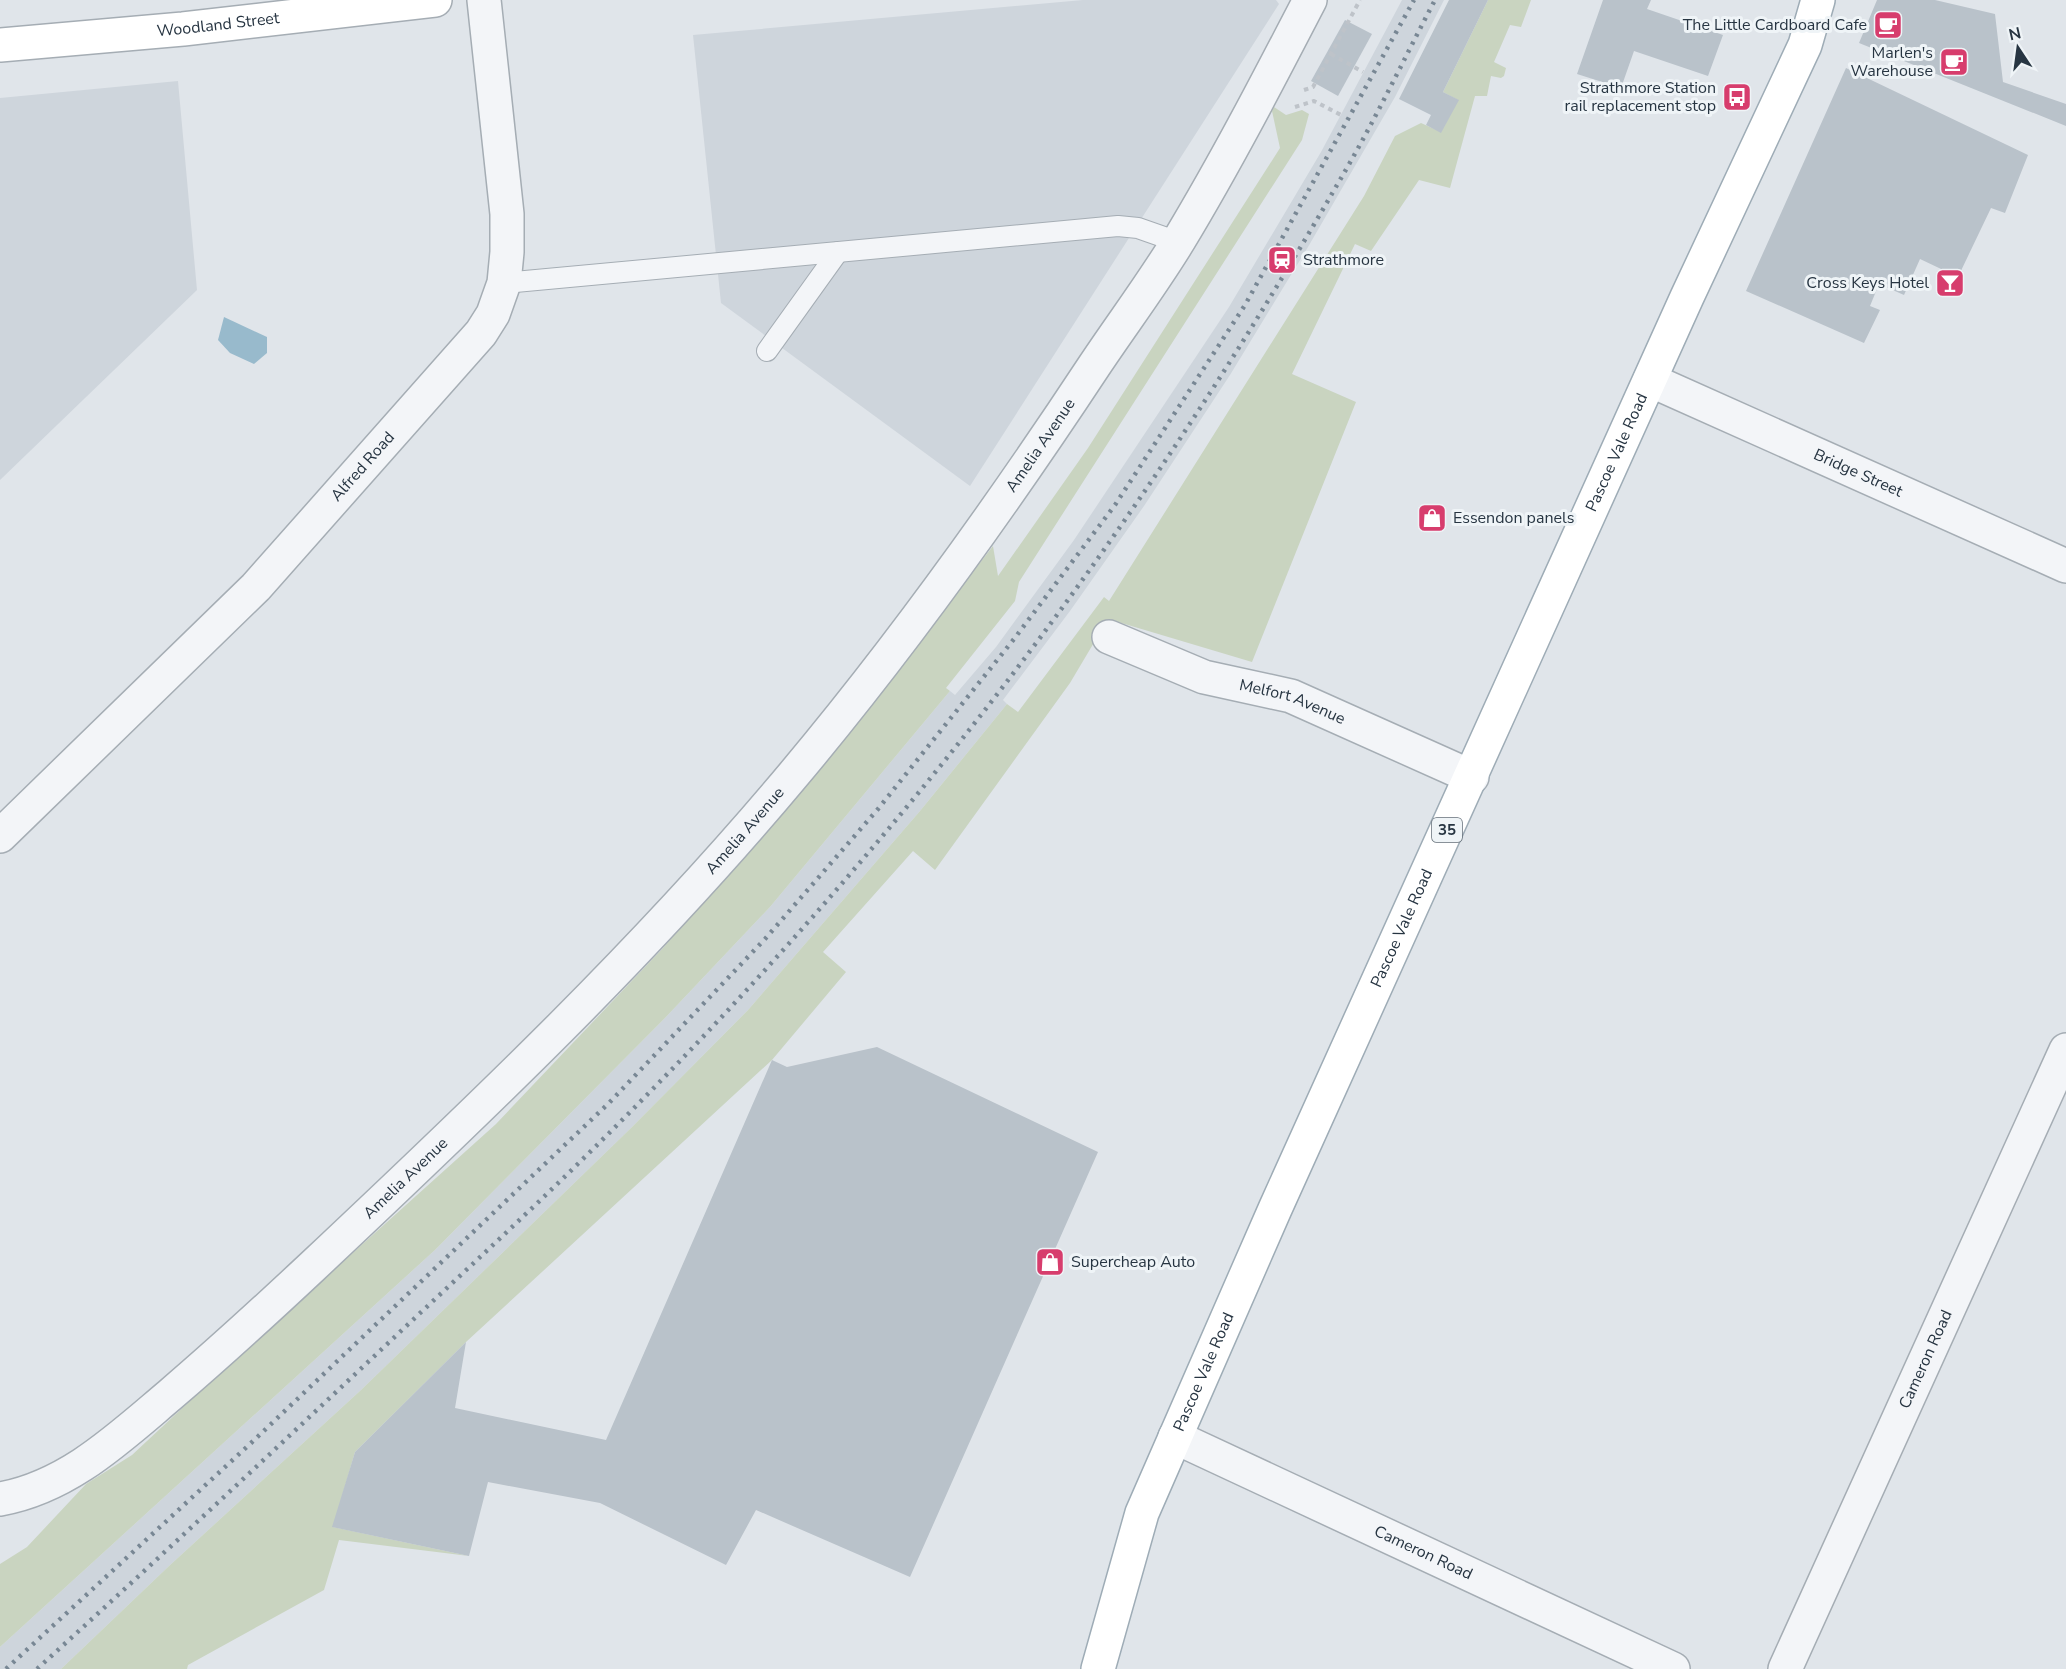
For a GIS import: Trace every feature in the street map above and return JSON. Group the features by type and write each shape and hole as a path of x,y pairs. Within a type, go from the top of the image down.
{"main road":[{"name":"Woodland Street","path":"0,45 183,29 435,0"},
{"name":"Pascoe Vale Road","path":"1098,1669 1142,1513 1275,1209 1650,380 1805,45 1818,0"}],"street":[{"name":"Alfred Road","path":"0,836 256,587 481,333 493,314 504,283 507,214 484,0"},
{"name":"Amelia Avenue","path":"0,1499 17,1496 52,1483 109,1447 235,1339 465,1122 663,922 795,774 933,598 1019,478 1178,242 1310,0"},
{"name":"Bridge Street","path":"1650,380 2066,566"},
{"name":"Melfort Avenue","path":"1109,637 1204,677 1291,696 1472,777"},
{"name":"Cameron Road","path":"1785,1669 2066,1050"},
{"name":"Cameron Road","path":"1175,1437 1673,1669"}],"lane":[{"path":"504,283 1118,226 1138,228 1178,242"},
{"path":"767,351 838,252"}],"path":[{"path":"1296,92 1313,87 1360,0"},
{"path":"1331,54 1364,72"},
{"path":"1302,104 1314,101 1341,115"}],"shaded area":[{"path":"1083,0 1276,0 1279,4 970,486 721,303 693,35"},
{"path":"1402,0 1444,0 1395,97 1308,247 1230,375 1144,506 1070,611 1003,700 1007,704 920,811 748,1010 632,1127 361,1390 169,1566 61,1669 0,1669 0,1647 435,1250 665,1018 770,907 950,691 955,695 996,647 1074,540 1229,307 1321,152"},
{"path":"178,81 197,290 0,480 0,98"}],"green space":[{"path":"1488,0 1531,0 1521,27 1510,25 1494,62 1506,68 1504,76 1501,78 1491,76 1487,96 1475,96 1450,188 1419,180 1371,251 1355,244 1292,374 1356,402 1252,662 1108,619 1070,683 935,870 913,851 823,952 846,972 772,1060 466,1342 355,1452 333,1527 469,1556 339,1540 324,1590 188,1665 187,1669 61,1669 169,1566 361,1390 632,1127 748,1010 920,811 1007,704 1018,712 1104,597 1109,601 1364,196 1395,136 1421,123 1441,132 1458,100 1443,92"},
{"path":"1274,107 1286,115 1302,110 1309,114 1302,140 1019,582 1015,601 946,688 950,691 770,907 665,1018 435,1250 0,1647 0,1564 27,1547 86,1484 132,1455 237,1357 496,1124 663,948 899,667 993,546 998,576 1088,448 1280,148 1272,111"}],"water":[{"path":"224,317 267,337 267,353 254,364 230,353 218,340"}],"building":[{"path":"1449,0 1488,0 1443,92 1459,100 1441,133 1426,125 1431,115 1399,99"},
{"path":"1603,0 1651,0 1647,9 1723,35 1708,76 1634,51 1621,88 1577,74"},
{"name":"Marlen's Warehouse","path":"1877,0 1935,0 1995,14 2003,82 2066,104 2066,126 1859,43"},
{"path":"1345,20 1372,34 1338,96 1311,81"},
{"path":"1846,68 2028,155 2005,213 1991,208 1958,277 1920,259 1904,295 1879,284 1870,306 1880,310 1864,343 1746,291"},
{"path":"877,1047 1098,1152 910,1577 756,1510 726,1565 600,1503 488,1482 469,1556 332,1527 355,1452 466,1342 455,1408 606,1440 772,1060 787,1067"}],"railway":[{"path":"6,1669 250,1444 609,1103 765,939 878,809 1014,639 1115,505 1245,305 1414,0"},
{"path":"37,1669 298,1428 603,1139 749,988 843,883 990,703 1046,630 1153,479 1301,246 1382,104 1435,0"}],"place":[{"name":"The Little Cardboard Cafe","path":"1888,25"},
{"name":"Marlen's Warehouse","path":"1954,62"},
{"name":"Strathmore Station rail replacement stop","path":"1737,97"},
{"name":"Strathmore","path":"1282,260"},
{"name":"Cross Keys Hotel","path":"1950,283"},
{"name":"Essendon panels","path":"1432,518"},
{"name":"Supercheap Auto","path":"1050,1262"}]}
